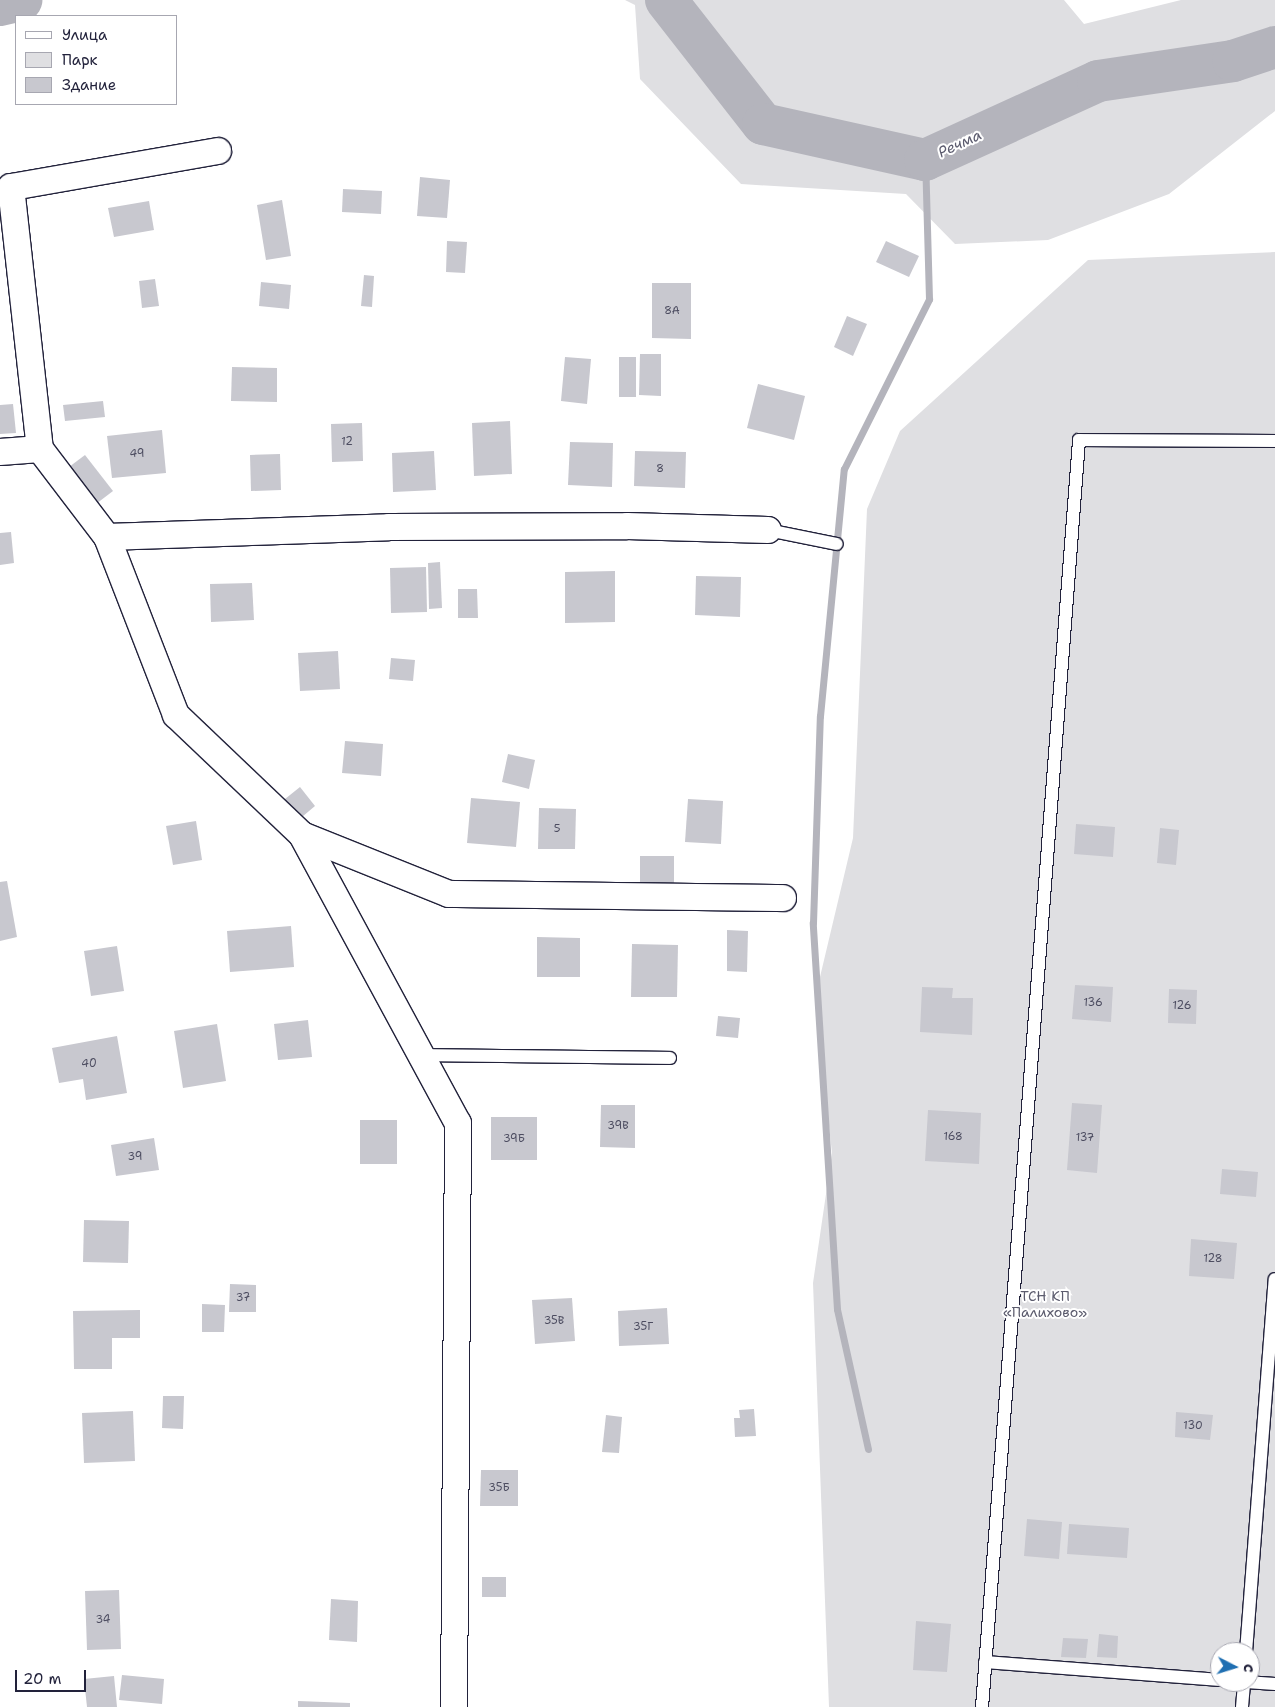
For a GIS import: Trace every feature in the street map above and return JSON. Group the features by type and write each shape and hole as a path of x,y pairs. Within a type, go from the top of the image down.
{"street":[{"path":"218,150 11,187 40,449 107,537 176,715 302,835 458,1123 454,1707"},
{"path":"0,452 40,449"},
{"path":"107,537 388,527 628,526 768,530"},
{"path":"302,835 449,894 783,898"}],"lane":[{"path":"982,1707 1079,440 1275,441"},
{"path":"768,530 837,544"},
{"path":"421,1055 670,1058"},
{"path":"1247,1642 1275,1279"},
{"path":"985,1662 1210,1679"},
{"path":"1260,1683 1275,1684"},
{"path":"1242,1707 1244,1692"}],"green space":[{"path":"625,0 1064,0 1084,24 1181,0 1275,0 1275,111 1169,194 1048,240 955,244 906,194 741,184 640,79 635,5"},
{"name":"ТСН КП «Палихово»","path":"1275,252 1275,1707 829,1707 813,1283 832,1153 815,998 853,838 867,509 900,431 1088,260"}],"building":[{"path":"420,177 450,180 447,218 417,216"},
{"path":"343,189 382,191 381,214 342,212"},
{"path":"282,200 291,256 266,260 257,205"},
{"path":"149,201 154,230 114,237 108,208"},
{"path":"447,241 467,242 465,273 446,272"},
{"path":"886,241 919,256 909,277 876,262"},
{"path":"364,275 374,276 372,307 361,306"},
{"path":"155,279 159,306 142,308 139,281"},
{"path":"261,282 291,285 289,309 259,306"},
{"path":"652,283 691,283 691,339 652,338"},
{"path":"847,316 867,324 853,356 834,347"},
{"path":"640,354 661,354 661,396 639,395"},
{"path":"565,357 591,359 587,404 561,401"},
{"path":"619,357 636,357 636,397 619,397"},
{"path":"232,367 277,368 277,402 231,401"},
{"path":"758,384 805,396 794,440 747,428"},
{"path":"103,401 105,417 65,421 63,405"},
{"path":"13,404 16,433 0,434 0,405"},
{"path":"510,421 512,474 474,476 472,423"},
{"path":"362,423 363,461 332,462 331,424"},
{"path":"162,430 166,473 112,478 107,436"},
{"path":"570,442 613,443 612,487 568,485"},
{"path":"434,451 436,490 393,492 392,453"},
{"path":"635,451 686,452 685,488 634,486"},
{"path":"280,454 281,490 251,491 250,455"},
{"path":"85,455 113,491 92,507 65,470"},
{"path":"11,532 14,563 0,565 0,533"},
{"path":"440,562 442,608 429,609 428,563"},
{"path":"426,567 427,612 391,613 390,568"},
{"path":"615,571 615,622 565,623 565,572"},
{"path":"696,576 741,577 740,617 695,615"},
{"path":"252,583 254,620 211,622 210,584"},
{"path":"458,589 477,589 478,618 458,618"},
{"path":"338,651 340,689 300,691 298,653"},
{"path":"391,658 415,660 413,681 389,679"},
{"path":"345,741 383,744 381,776 342,773"},
{"path":"508,754 535,760 529,789 502,782"},
{"path":"300,787 315,806 296,822 280,803"},
{"path":"471,798 520,802 516,847 467,843"},
{"path":"688,799 723,801 721,844 685,842"},
{"path":"539,808 576,809 575,849 538,849"},
{"path":"196,821 202,860 173,865 166,826"},
{"path":"1076,824 1115,827 1113,857 1074,854"},
{"path":"1160,828 1179,830 1176,865 1157,863"},
{"path":"640,856 674,856 674,885 640,885"},
{"path":"7,881 17,937 0,941 0,882"},
{"path":"291,926 294,967 230,972 227,931"},
{"path":"727,930 748,931 747,972 727,971"},
{"path":"537,937 580,938 580,977 537,977"},
{"path":"632,944 678,945 677,997 631,997"},
{"path":"117,946 124,991 91,996 84,951"},
{"path":"1075,985 1113,987 1111,1022 1072,1019"},
{"path":"922,987 953,988 952,998 973,998 972,1035 920,1032"},
{"path":"1169,989 1197,990 1196,1024 1168,1023"},
{"path":"718,1016 740,1018 738,1038 716,1036"},
{"path":"308,1020 312,1057 278,1060 274,1024"},
{"path":"217,1024 226,1081 183,1088 174,1031"},
{"path":"117,1036 127,1093 86,1100 83,1079 59,1083 52,1048"},
{"path":"1072,1103 1102,1105 1097,1173 1067,1170"},
{"path":"601,1105 635,1105 635,1148 600,1147"},
{"path":"928,1110 981,1113 979,1164 925,1161"},
{"path":"491,1117 537,1117 537,1160 491,1160"},
{"path":"360,1120 397,1120 397,1164 360,1164"},
{"path":"154,1138 159,1170 116,1176 111,1145"},
{"path":"1222,1169 1258,1172 1256,1197 1220,1194"},
{"path":"84,1220 129,1221 128,1263 83,1262"},
{"path":"1191,1239 1237,1243 1234,1279 1189,1276"},
{"path":"230,1284 256,1285 256,1312 229,1312"},
{"path":"572,1298 575,1341 535,1344 532,1300"},
{"path":"202,1304 225,1305 224,1332 202,1332"},
{"path":"667,1308 669,1344 619,1346 618,1311"},
{"path":"140,1310 140,1338 112,1338 112,1369 74,1369 73,1311"},
{"path":"163,1396 184,1396 183,1429 162,1428"},
{"path":"754,1409 756,1436 735,1437 734,1418 740,1418 739,1410"},
{"path":"133,1411 135,1461 84,1463 82,1413"},
{"path":"1176,1412 1213,1415 1210,1440 1175,1437"},
{"path":"606,1415 622,1417 619,1453 602,1452"},
{"path":"481,1470 518,1470 518,1506 480,1506"},
{"path":"1027,1519 1062,1522 1059,1559 1024,1556"},
{"path":"1069,1524 1129,1528 1127,1558 1067,1554"},
{"path":"482,1577 506,1577 506,1597 482,1597"},
{"path":"119,1590 121,1649 87,1650 85,1591"},
{"path":"331,1599 358,1601 357,1642 329,1640"},
{"path":"916,1621 951,1624 947,1672 913,1670"},
{"path":"1099,1634 1118,1636 1117,1658 1097,1657"},
{"path":"1063,1638 1088,1639 1086,1658 1061,1657"},
{"path":"122,1675 164,1679 162,1704 119,1700"},
{"path":"114,1676 117,1707 87,1707 84,1679"},
{"path":"298,1701 350,1703 350,1707 298,1707"}],"waterway":[{"name":"Речма","path":"0,5 21,0"},
{"name":"Речма","path":"666,0 763,124 925,160 1098,81 1233,61 1275,47"},
{"path":"868,1449 837,1309 813,923 820,716 844,469 929,299 925,160"}]}
